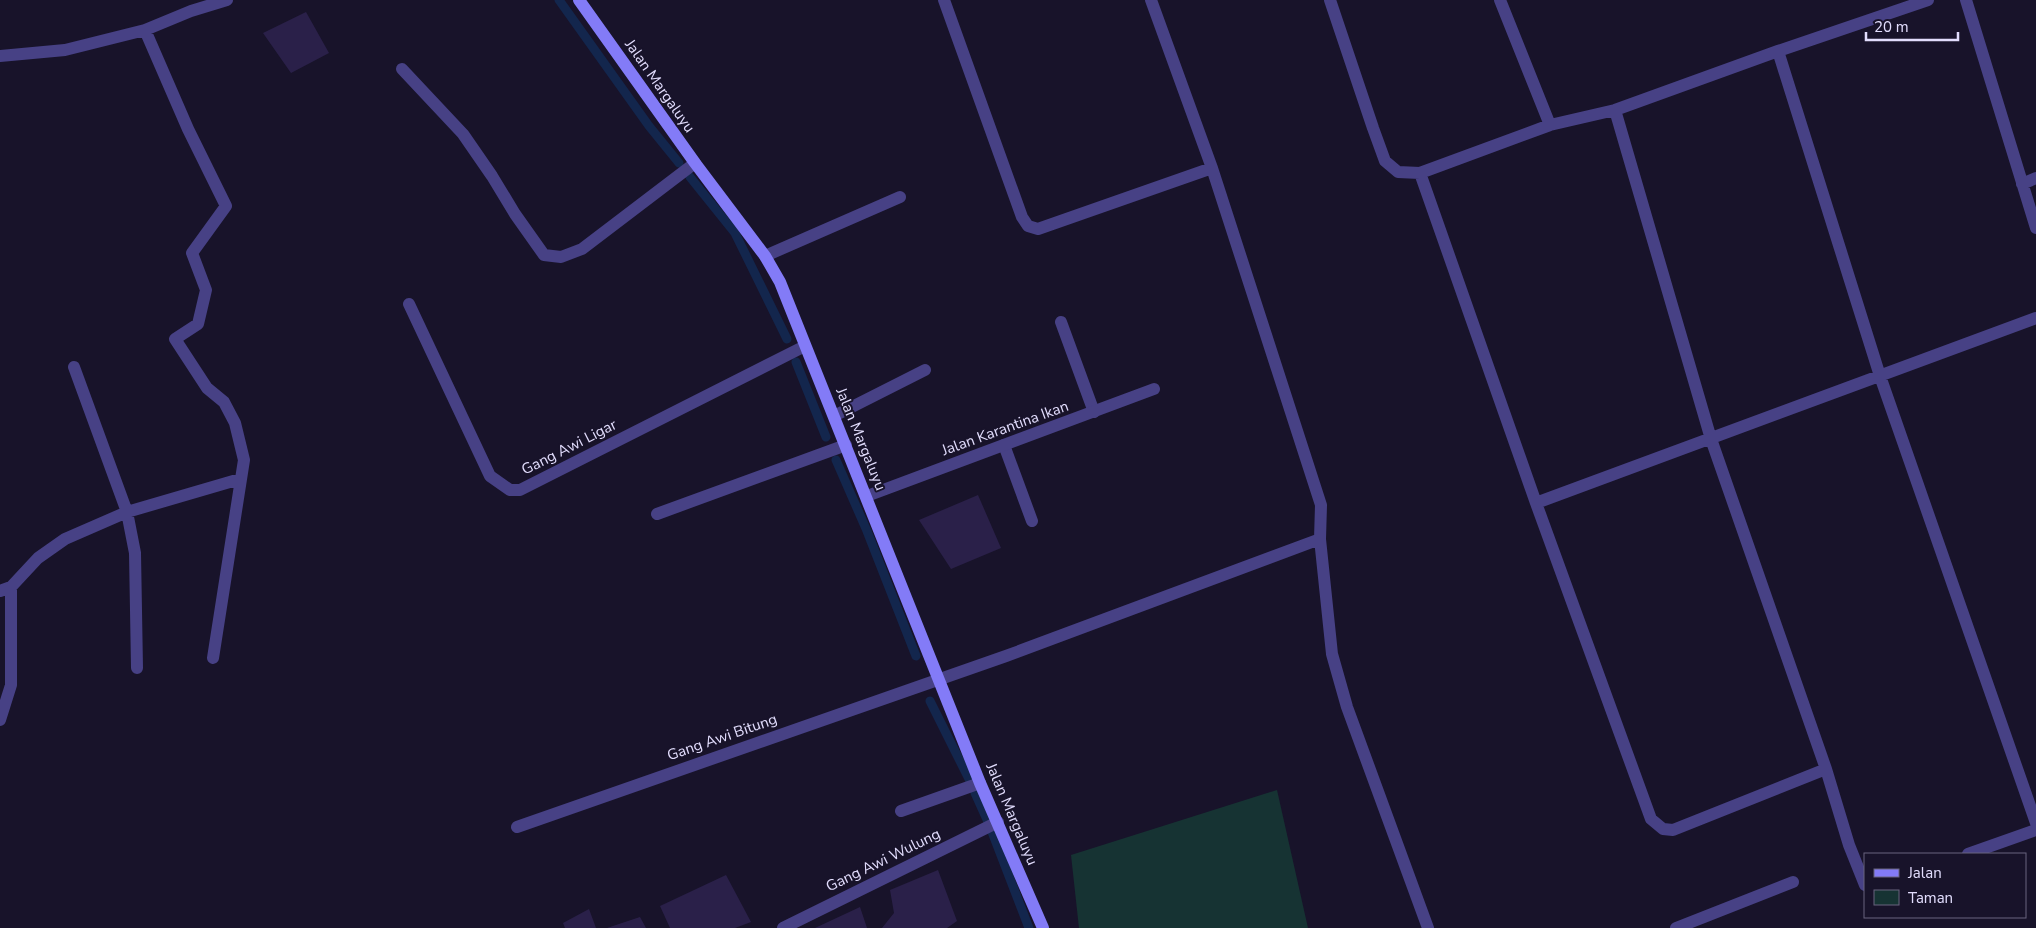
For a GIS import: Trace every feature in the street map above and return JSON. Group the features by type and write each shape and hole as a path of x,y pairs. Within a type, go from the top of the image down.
{"main road":[{"name":"Jalan Margaluyu","path":"579,0 695,163 765,256 780,282 980,783 1043,928"}],"street":[{"path":"0,56 65,50 145,30 191,11 226,0"},
{"path":"944,0 1022,217 1028,226 1038,229 1212,168"},
{"path":"1151,0 1212,168 1321,505 1320,539 1332,654 1346,706 1428,928"},
{"path":"1330,0 1372,128 1385,161 1398,172 1420,173 1550,125 1615,110 1778,51 1928,0"},
{"path":"1500,0 1550,125"},
{"path":"1966,0 2036,228"},
{"path":"145,30 188,129 226,206 192,252 206,290 198,324 175,339 207,388 224,402 235,423 244,460 213,658"},
{"path":"1778,51 1880,376 2036,823"},
{"path":"402,69 463,134 515,214 544,254 561,257 582,250 695,163"},
{"path":"1615,110 1711,439 1826,769 1849,846 1864,883"},
{"path":"1420,173 1536,502 1651,819 1663,829 1673,830 1826,769"},
{"path":"2022,184 2036,178"},
{"path":"765,256 900,198"},
{"name":"Gang Awi Ligar","path":"409,304 490,476 510,490 520,490 805,346"},
{"path":"1536,502 2036,318"},
{"path":"1061,322 1094,412"},
{"path":"74,367 128,512 135,553 138,668"},
{"path":"834,416 925,370"},
{"name":"Jalan Karantina Ikan","path":"867,496 1154,389"},
{"path":"657,514 846,445"},
{"path":"1004,445 1032,521"},
{"path":"0,720 11,685 6,589 38,558 65,539 128,512 240,479"},
{"name":"Gang Awi Bitung","path":"516,827 1006,656 1320,539"},
{"path":"901,811 980,783"},
{"name":"Gang Awi Wulung","path":"783,928 998,822"},
{"path":"1971,853 2036,830"},
{"path":"1676,928 1793,882"}],"green space":[{"path":"1277,790 1308,928 1079,928 1071,855"}],"building":[{"path":"306,12 329,53 291,73 263,33"},
{"path":"978,495 1001,548 951,569 919,520"},
{"path":"938,870 957,921 947,928 882,928 894,913 890,890"},
{"path":"726,875 751,922 735,928 670,928 660,906"},
{"path":"860,907 867,928 815,928"},
{"path":"589,909 596,928 565,928 563,923"},
{"path":"640,917 646,928 607,928"}],"waterway":[{"path":"559,0 649,126 679,163"},
{"path":"690,177 735,233 787,339"},
{"path":"796,362 826,437"},
{"path":"836,460 867,531 916,656"},
{"path":"930,701 970,781"},
{"path":"975,793 988,822"},
{"path":"992,832 1029,928"}]}
